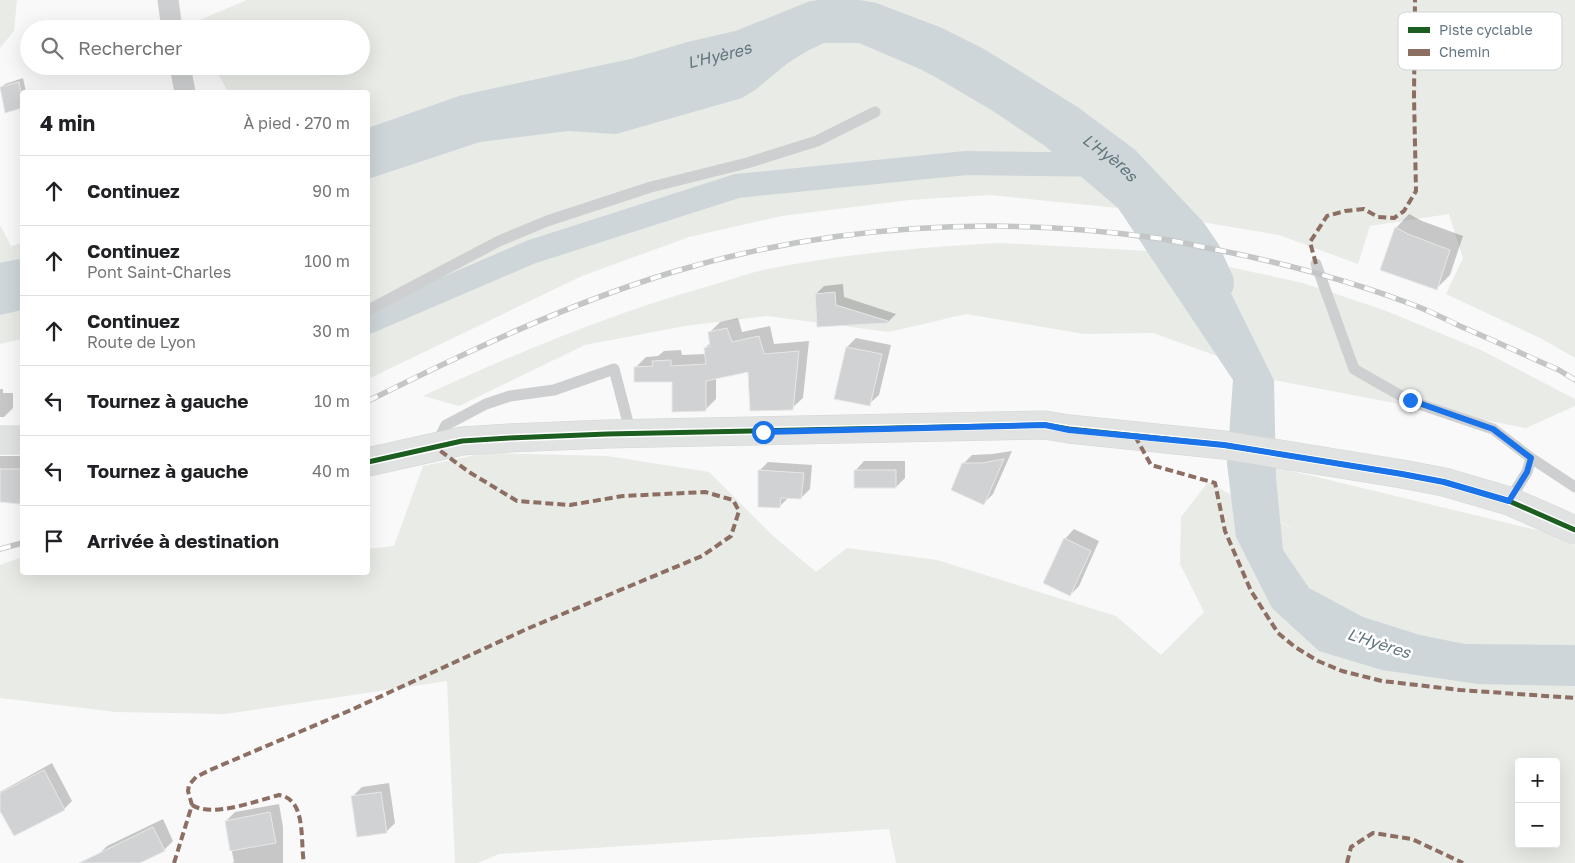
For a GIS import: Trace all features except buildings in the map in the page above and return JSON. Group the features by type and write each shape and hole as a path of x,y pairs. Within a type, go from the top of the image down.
{"main road":[{"path":"370,462 462,441 631,434 1045,425 1069,430 1224,445 1444,482 1509,501 1575,530"},
{"path":"0,440 20,440"}],"street":[{"path":"168,0 171,20"},
{"path":"182,75 185,90"}],"lane":[{"path":"370,309 499,241 547,221 651,187 747,163 817,141 875,112"},
{"path":"1316,264 1354,369 1410,400 1493,429 1531,458 1575,487"},
{"path":"435,447 446,425 486,404 510,396 554,390 614,369 631,434"},
{"path":"1509,501 1527,472 1531,458"}],"shaded area":[{"path":"0,0 17,0 14,31 0,48"},
{"path":"247,0 1575,0 1575,358 1542,339 1446,294 1463,258 1449,214 1370,226 1358,264 1279,235 1118,208 990,195 909,200 782,216 689,237 582,276 370,378 370,90 227,90 219,75 370,75 370,20 200,20"},
{"path":"0,225 11,246 20,244 20,339 0,344"},
{"path":"1000,243 1148,251 1217,356 1153,333 1084,334 966,314 889,332 767,316 685,326 585,345 459,406 423,396 564,335 672,297 756,272 792,264 851,255"},
{"path":"1210,263 1303,283 1384,310 1481,350 1575,399 1575,406 1526,428 1274,380 1227,285"},
{"path":"485,453 607,456 709,472 772,535 816,572 847,548 937,560 1116,616 1161,655 1204,612 1180,564 1181,517 1208,482 1302,534 1280,521 1275,467 1545,532 1575,546 1575,863 896,863 889,829 499,854 478,863 455,863 447,681 226,714 116,712 0,698 0,565 20,558 20,575 370,575 370,549 394,546 423,466"}],"water":[{"path":"839,17 870,22 933,46 975,67 1067,124 1122,165 1188,235 1227,285 1274,380 1276,477 1283,550 1309,588 1363,617 1420,635 1465,644 1575,645 1575,686 1478,684 1382,670 1319,651 1272,608 1236,537 1227,464 1233,380 1118,208 1045,146 993,111 920,69 859,43 824,43 788,63 755,90 742,98 616,134 568,131 480,142 370,178 370,148 465,115 637,78 814,21"},
{"path":"20,279 20,310 0,315 0,283"}],"waterway":[{"name":"L'Hyères","path":"370,148 465,115 637,78 694,61 742,50 814,21 839,17 870,22 933,46 975,67 1067,124 1122,165 1188,235 1201,254 1214,283"},
{"path":"370,321 531,252 737,186 966,163 1122,165"},
{"name":"L'Hyères","path":"0,283 20,279"}],"railway":[{"path":"370,400 518,330 594,299 673,272 732,256 792,244 852,235 974,226 1035,227 1156,238 1291,266 1363,287 1417,306 1559,370 1575,380"},
{"path":"0,549 20,544"}],"marked path":[{"path":"1415,0 1415,12"},
{"path":"1316,264 1310,242 1327,216 1345,211 1364,209 1378,217 1394,218 1404,211 1416,191 1414,70"},
{"path":"1135,436 1151,465 1215,483 1225,531 1251,591 1278,633 1295,647 1318,661 1342,671 1382,681 1460,690 1575,698"},
{"path":"174,863 192,805 188,791 189,785 196,777 351,710 529,628 702,556 731,536 739,511 733,500 705,492 623,496 570,505 517,501 469,472 435,447"},
{"path":"192,805 201,809 211,810 234,807 279,795 288,798 294,804 298,813 304,863"},
{"path":"1347,863 1351,847 1373,833 1412,839 1463,863"}],"cycle path":[{"path":"370,462 462,441 509,438 607,434 1045,425 1224,445 1444,482 1509,501 1575,530"}],"route":[{"path":"763,432 1045,425 1069,430 1224,445 1402,474 1444,482 1509,501 1527,472 1531,458 1493,429 1410,400"}]}
